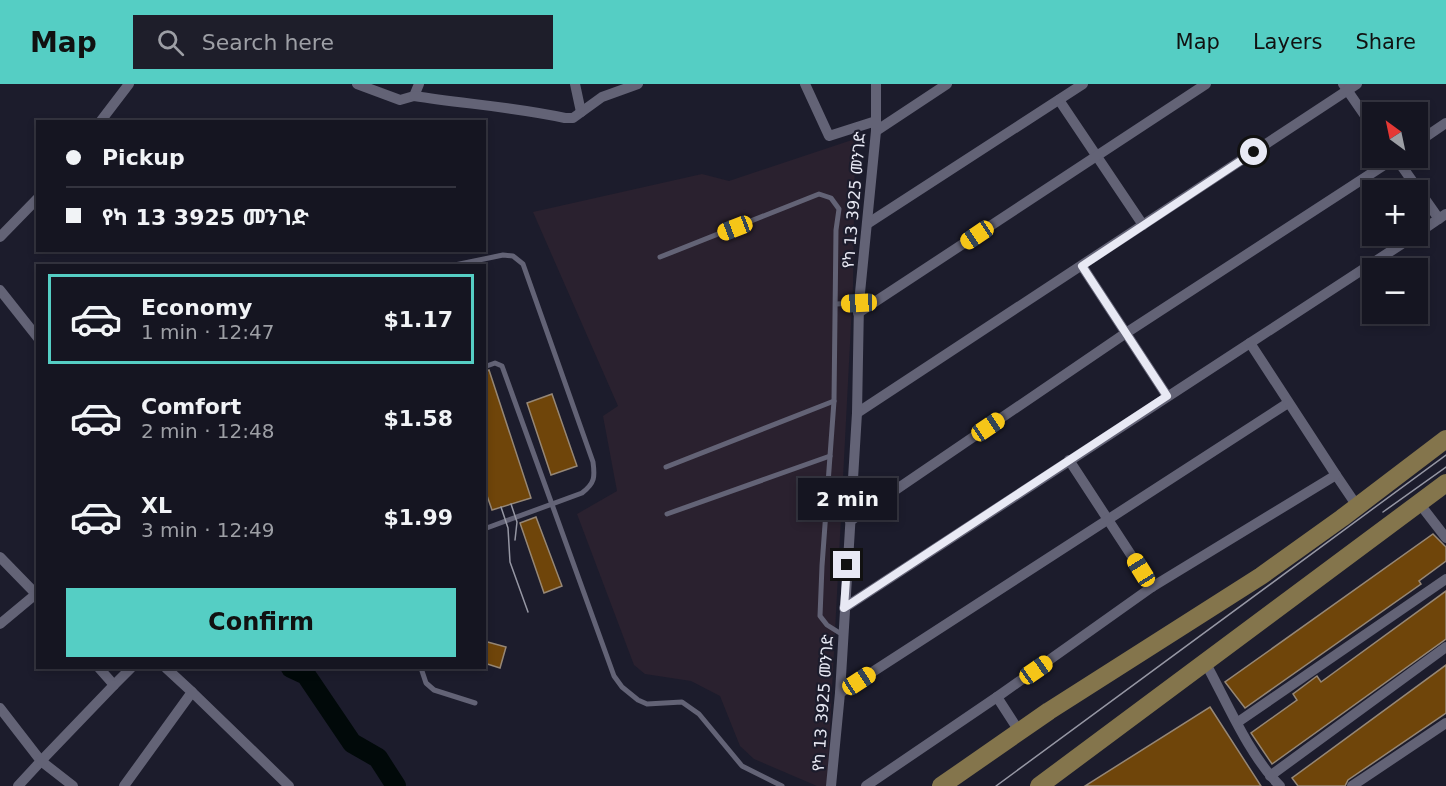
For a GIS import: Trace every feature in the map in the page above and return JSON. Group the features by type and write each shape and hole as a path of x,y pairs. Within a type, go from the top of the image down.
{"main road":[{"path":"941,786 1020,731 1261,576 1446,439"},
{"path":"1040,786 1446,483"}],"street":[{"path":"102,120 129,84"},
{"path":"357,84 400,100 414,96 493,105 565,118 573,118 602,97 638,84"},
{"path":"414,96 419,84"},
{"path":"575,84 581,112"},
{"path":"806,84 829,136 876,126 947,84"},
{"name":"የካ 13 3925 መንገድ","path":"831,786 840,693 857,412 858,308 876,126 876,84"},
{"path":"867,224 1083,84"},
{"path":"858,308 1206,84"},
{"path":"857,412 1082,266 1349,86 1362,109"},
{"path":"1059,100 1143,225"},
{"path":"1428,135 1446,123"},
{"path":"850,521 1126,333 1380,168"},
{"path":"1403,168 1442,216 1428,226"},
{"path":"0,237 36,200"},
{"path":"844,608 1399,246"},
{"path":"1082,266 1167,396"},
{"path":"0,290 36,336"},
{"path":"1250,343 1357,506"},
{"path":"840,693 1288,403"},
{"path":"1069,460 1152,587"},
{"path":"866,786 1152,587 1336,475"},
{"path":"1419,503 1446,538"},
{"path":"0,557 36,594"},
{"path":"1238,722 1446,579"},
{"path":"0,624 36,596"},
{"path":"1270,776 1446,647"},
{"path":"1205,662 1270,776 1280,786"},
{"path":"100,669 114,685"},
{"path":"18,786 130,669"},
{"path":"167,669 282,784"},
{"path":"124,786 192,692"},
{"path":"997,697 1020,731"},
{"path":"0,708 41,761 73,786"},
{"path":"1352,786 1446,723"}],"lane":[{"path":"660,257 819,194 831,198 839,209 836,230 834,401 820,616 826,626 843,635"},
{"path":"460,264 503,255 513,256 523,264 593,462 595,476 592,485 582,493 486,528"},
{"path":"836,304 858,308"},
{"path":"486,366 495,363 502,366 614,676 622,687 646,704 682,702 699,714 742,766 782,786"},
{"path":"666,467 834,401"},
{"path":"667,514 830,456"},
{"path":"421,669 426,683 434,690 476,703"}],"shaded area":[{"path":"855,139 853,286 827,786 817,786 754,759 740,746 720,696 691,681 645,674 634,665 577,514 617,491 603,416 618,406 533,212 702,174 729,181"}],"building":[{"path":"489,370 531,498 492,510 486,493 486,371"},
{"path":"552,394 577,466 551,475 527,403"},
{"path":"536,517 562,586 544,593 520,523"},
{"path":"1433,534 1446,547 1446,561 1419,581 1421,584 1245,708 1225,682"},
{"path":"1446,591 1446,639 1272,764 1251,733 1297,700 1293,694 1317,676 1321,682"},
{"path":"486,642 506,647 500,668 486,664"},
{"path":"1446,665 1446,713 1348,780 1345,786 1298,786 1292,778"},
{"path":"1210,707 1261,786 1085,786"}],"waterway":[{"path":"293,669 306,675 352,743 378,758 396,786"}],"tram line":[{"path":"996,786 1446,455"},
{"path":"1383,512 1446,467"},
{"path":"511,504 517,522 515,540"},
{"path":"501,507 508,528 510,562 528,612"}],"route":[{"path":"847,565 844,608 1167,396 1082,266 1254,152"}]}
